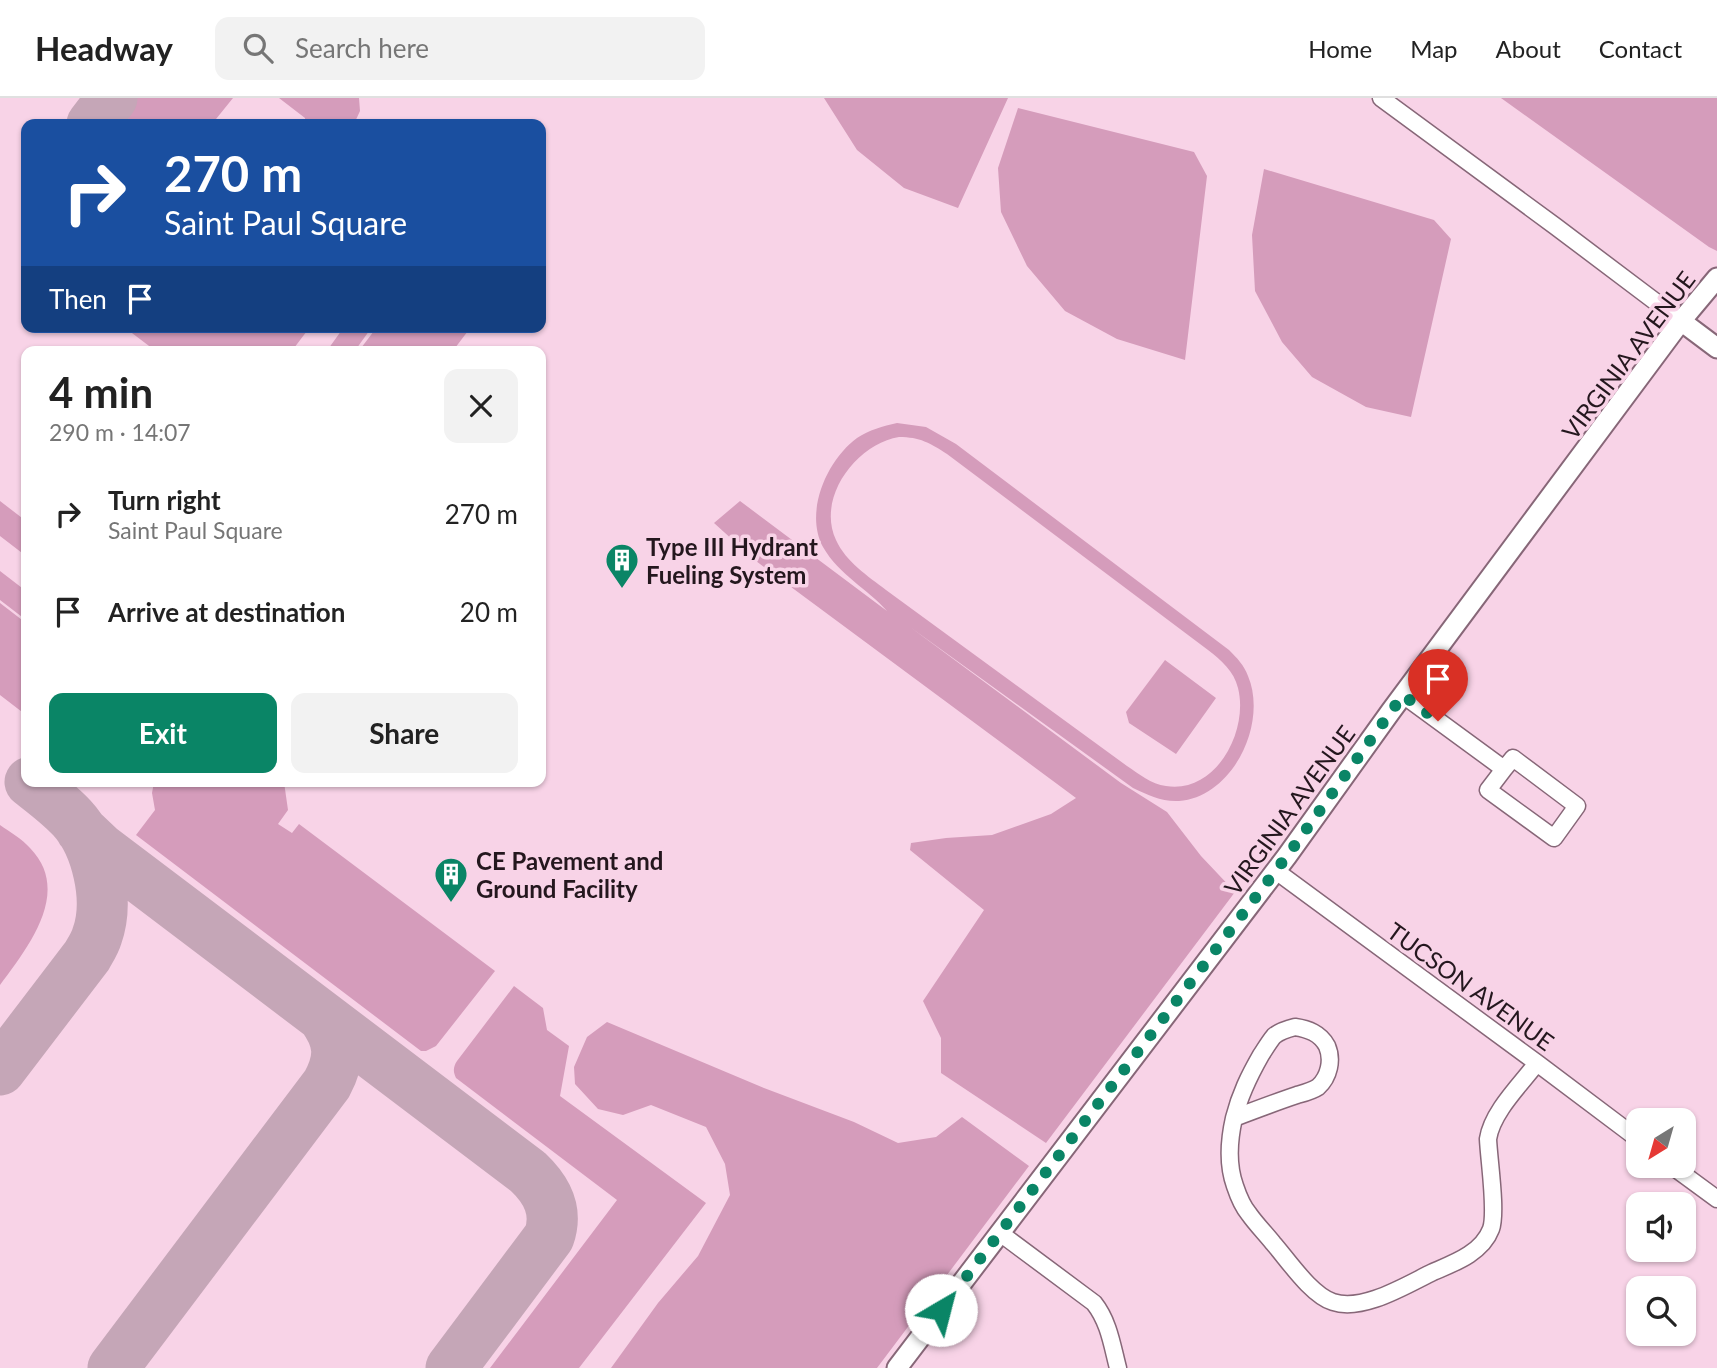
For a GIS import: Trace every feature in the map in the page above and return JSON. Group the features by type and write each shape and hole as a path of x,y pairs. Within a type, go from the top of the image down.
{"street":[{"path":"1381,98 1717,348"},
{"name":"VIRGINIA AVENUE","path":"897,1368 1276,871 1681,321 1717,278"},
{"path":"1403,695 1504,769"},
{"path":"1513,758 1577,806 1554,838 1488,790 1504,769 1513,758"},
{"name":"TUCSON AVENUE","path":"1276,871 1626,1130"},
{"path":"1234,1118 1318,1087 1330,1067 1327,1046 1321,1038 1313,1031 1295,1027 1286,1029 1273,1038 1245,1083 1239,1099 1234,1118 1230,1138 1230,1160 1234,1184 1247,1213 1301,1276 1318,1294 1333,1303 1355,1304 1372,1300 1454,1263 1481,1245 1491,1230 1494,1213 1488,1148 1490,1129 1538,1063"},
{"path":"1688,1178 1717,1199"},
{"path":"999,1233 1094,1303 1107,1325 1118,1368"}],"shaded area":[{"path":"129,98 233,98 216,119 114,119"},
{"path":"279,98 359,98 360,111 356,119 305,118"},
{"path":"824,98 1008,98 958,208 904,188 857,150"},
{"path":"1501,98 1717,98 1717,251 1709,247"},
{"path":"1018,108 1194,152 1207,176 1185,360 1117,339 1065,311 1027,266 1001,212 998,168"},
{"path":"1264,169 1434,220 1451,239 1411,417 1366,407 1312,377 1282,342 1255,291 1252,235"},
{"path":"132,333 305,333 296,346 149,346"},
{"path":"340,333 368,333 358,346 330,346"},
{"path":"372,333 466,333 457,346 363,346"},
{"path":"897,423 926,427 956,444 1229,650 1244,668 1253,695 1249,735 1230,772 1215,786 1198,796 1179,801 1167,800 1133,788 910,627 1121,783 1167,812 1201,856 1235,892 1046,1143 941,1073 941,1038 923,1001 984,910 910,850 911,843 992,835 1051,814 1076,798 756,561 714,523 740,501 887,611 830,557 823,547 816,518 822,488 836,459 857,438","holes":["899,437 924,441 947,454 1226,666 1238,688 1238,723 1225,756 1214,770 1200,780 1184,786 1166,786 1145,778 851,562 840,548 831,524 836,490 855,461 883,442"]},
{"path":"0,501 21,517 21,552 0,536"},
{"path":"0,571 21,587 21,616 0,600"},
{"path":"0,603 21,619 21,711 0,695"},
{"path":"1165,660 1216,698 1176,754 1129,723 1126,712"},
{"path":"153,787 285,787 288,810 278,824 292,833 299,824 495,971 436,1046 421,1051 136,835 155,810"},
{"path":"0,825 30,848 42,865 47,883 47,901 33,937 0,985"},
{"path":"514,986 543,1008 547,1030 569,1046 560,1096 706,1203 579,1368 490,1368 617,1200 454,1074 457,1061"},
{"path":"607,1022 764,1088 854,1122 898,1143 936,1137 962,1117 1029,1166 877,1368 611,1368 658,1303 698,1256 730,1195 725,1164 706,1127 651,1105 623,1115 598,1109 575,1084 574,1067 587,1037"}],"taxiway":[{"path":"96,119 112,98"},
{"path":"0,1070 87,956 101,922 99,874 88,843 72,818 36,787"},
{"path":"81,830 100,848 528,1172 541,1186 551,1210 549,1237 451,1368"},
{"path":"113,1368 327,1084 335,1066 337,1050 333,1034 323,1017"}],"place":[{"name":"Type III Hydrant Fueling System","path":"622,590"},
{"name":"CE Pavement and Ground Facility","path":"451,904"}],"route":[{"path":"941,1310 1287,856 1403,695 1438,721"}]}
